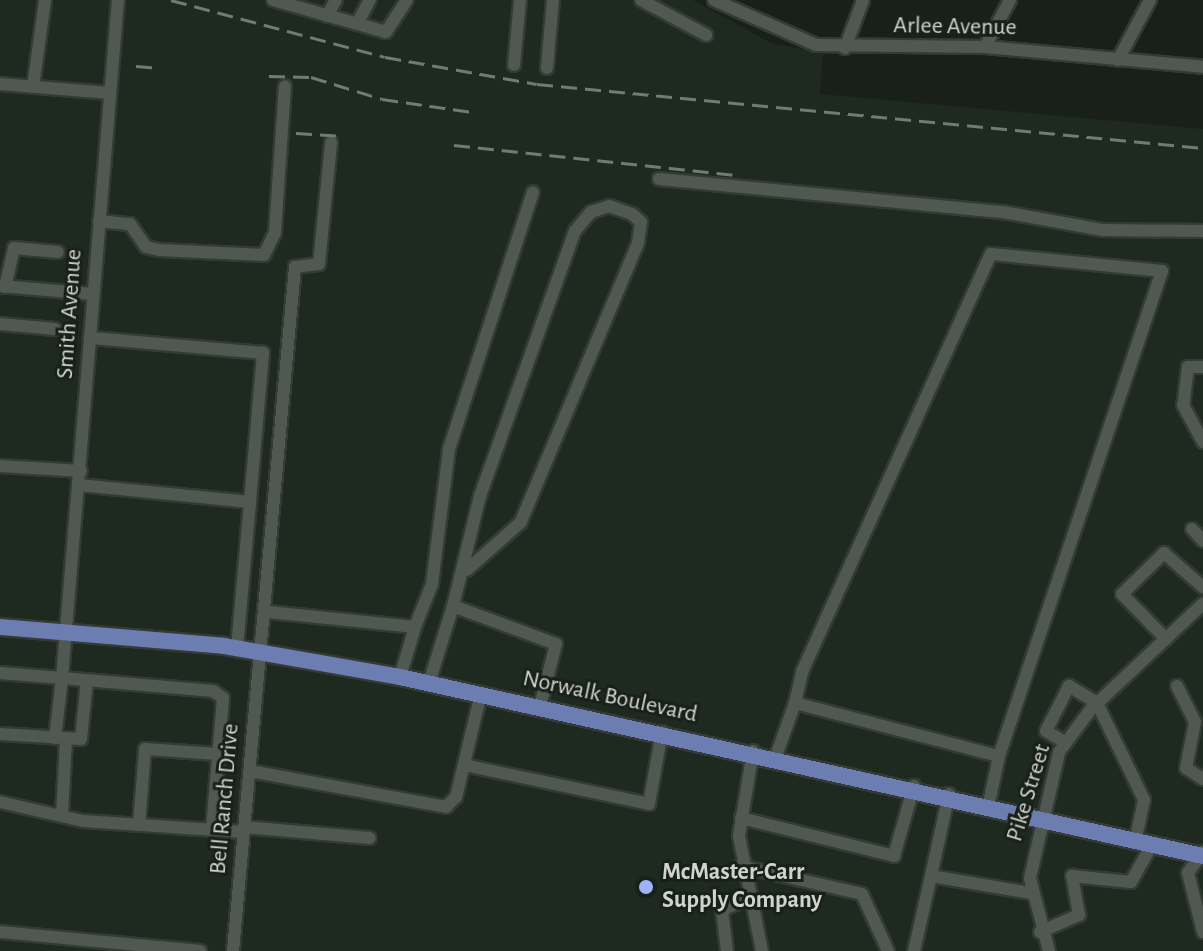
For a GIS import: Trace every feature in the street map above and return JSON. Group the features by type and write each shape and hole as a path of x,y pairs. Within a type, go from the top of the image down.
{"main road":[{"name":"Norwalk Boulevard","path":"0,627 237,648 400,677 914,786 1202,854"}],"street":[{"path":"33,87 45,0"},
{"name":"Smith Avenue","path":"62,815 62,678 118,0"},
{"path":"273,0 390,31 407,0"},
{"path":"327,16 336,0"},
{"path":"357,24 370,0"},
{"path":"514,65 520,0"},
{"path":"547,68 553,0"},
{"path":"641,0 706,35"},
{"name":"Arlee Avenue","path":"714,0 816,45 845,48 985,47 1203,67"},
{"path":"845,48 863,0"},
{"path":"985,47 1010,0"},
{"path":"1118,60 1150,0"},
{"path":"0,84 110,93"},
{"path":"99,221 130,224 146,247 159,250 264,255 275,232 285,86"},
{"name":"Bell Ranch Drive","path":"233,951 261,651 268,612 295,267 319,264 331,143"},
{"path":"659,179 1003,212 1103,230 1203,231"},
{"path":"400,677 432,584 449,449 533,192"},
{"path":"429,683 467,570 480,496 575,231 591,212 609,206 632,214 641,222 638,243 521,522 467,570"},
{"path":"58,252 14,248 2,286 93,294"},
{"path":"776,756 795,703 802,672 991,254 1162,271 999,756 989,803"},
{"path":"0,324 55,329"},
{"path":"90,338 263,353 237,648"},
{"path":"1200,432 1183,385 1193,362 1203,367"},
{"path":"0,466 81,471"},
{"path":"79,485 250,502"},
{"path":"1192,529 1203,541"},
{"path":"1166,639 1122,594 1164,553 1203,587"},
{"name":"Pike Street","path":"1049,951 1040,932 1030,893 1043,815 1066,743 1097,703 1203,604"},
{"path":"453,606 556,644 540,706"},
{"path":"268,612 415,627"},
{"path":"0,673 213,691 223,698 212,829"},
{"path":"0,734 81,739 87,680"},
{"path":"1066,743 1046,731 1060,692 1069,686 1097,703 1144,800 1136,839"},
{"path":"1177,686 1195,722 1186,768 1203,779"},
{"path":"250,771 438,809 456,797 481,694"},
{"path":"795,703 999,756"},
{"path":"464,765 649,804 662,732"},
{"path":"139,825 145,749 218,754"},
{"path":"753,751 741,818 740,866 762,951"},
{"path":"741,818 894,856 914,786"},
{"path":"914,951 949,794"},
{"path":"0,802 62,815 139,825 370,838"},
{"path":"1040,932 1079,915 1072,876 1131,882 1153,843"},
{"path":"1202,854 1188,873 1203,932"},
{"path":"740,866 862,894 888,951"},
{"path":"931,876 1030,893"},
{"path":"727,951 722,910 748,898"},
{"path":"0,932 200,951"}],"shaded area":[{"path":"0,0 693,0 771,43 823,53 820,94 1203,129 1203,951 0,951"}],"railway":[{"path":"171,0 385,57 537,84 1203,148"},
{"path":"136,66 160,68"},
{"path":"269,76 311,77 382,99 472,112"},
{"path":"296,133 344,136"},
{"path":"454,145 733,175"}],"place":[{"name":"McMaster-Carr Supply Company","path":"646,887"}]}
